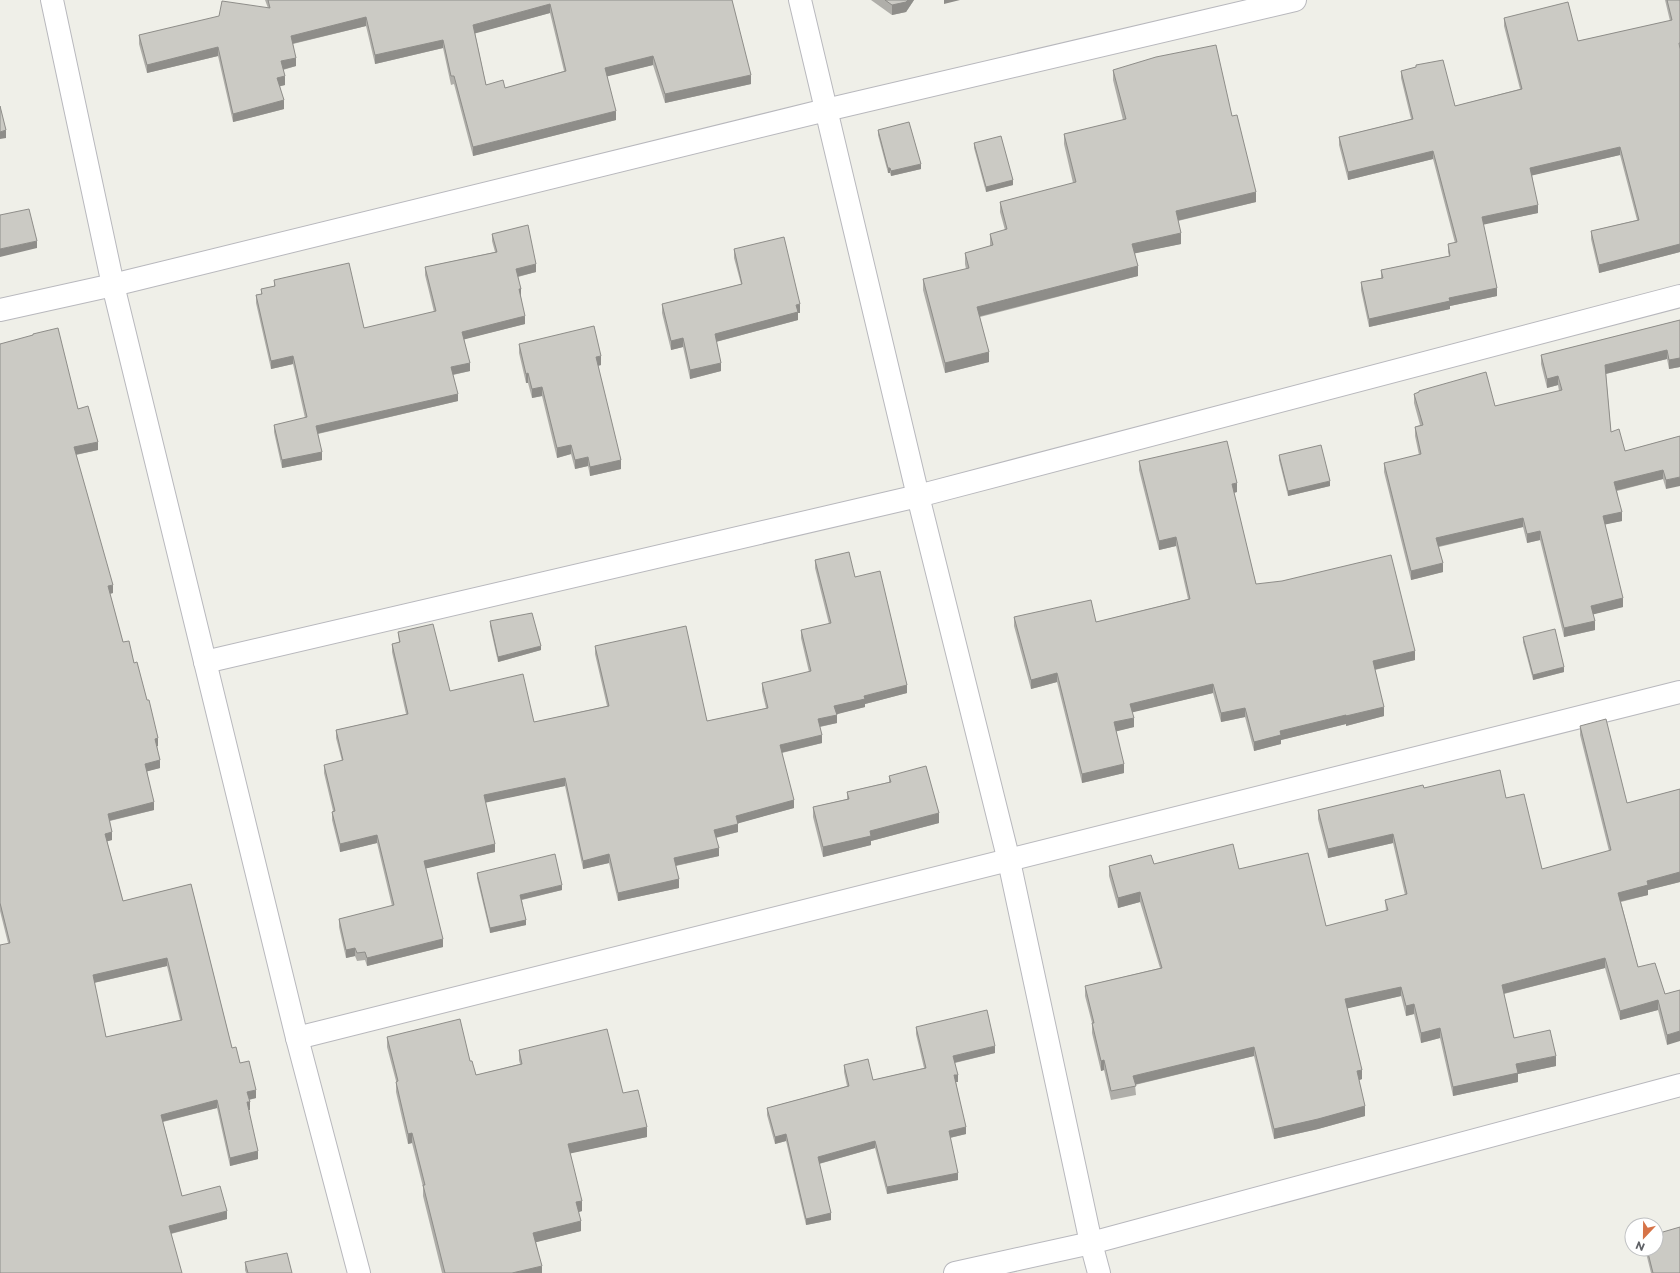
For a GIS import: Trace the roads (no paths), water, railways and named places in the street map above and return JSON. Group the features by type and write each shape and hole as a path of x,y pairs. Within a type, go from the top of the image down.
{"street":[{"path":"52,0 113,285 297,1038 359,1273"},
{"path":"800,0 918,496 1009,861 1091,1243 1099,1273"},
{"path":"0,310 113,285 826,110 1295,0"},
{"path":"205,662 918,496 1680,296"},
{"path":"297,1038 1680,692"},
{"path":"955,1273 1091,1243 1680,1085"}]}
